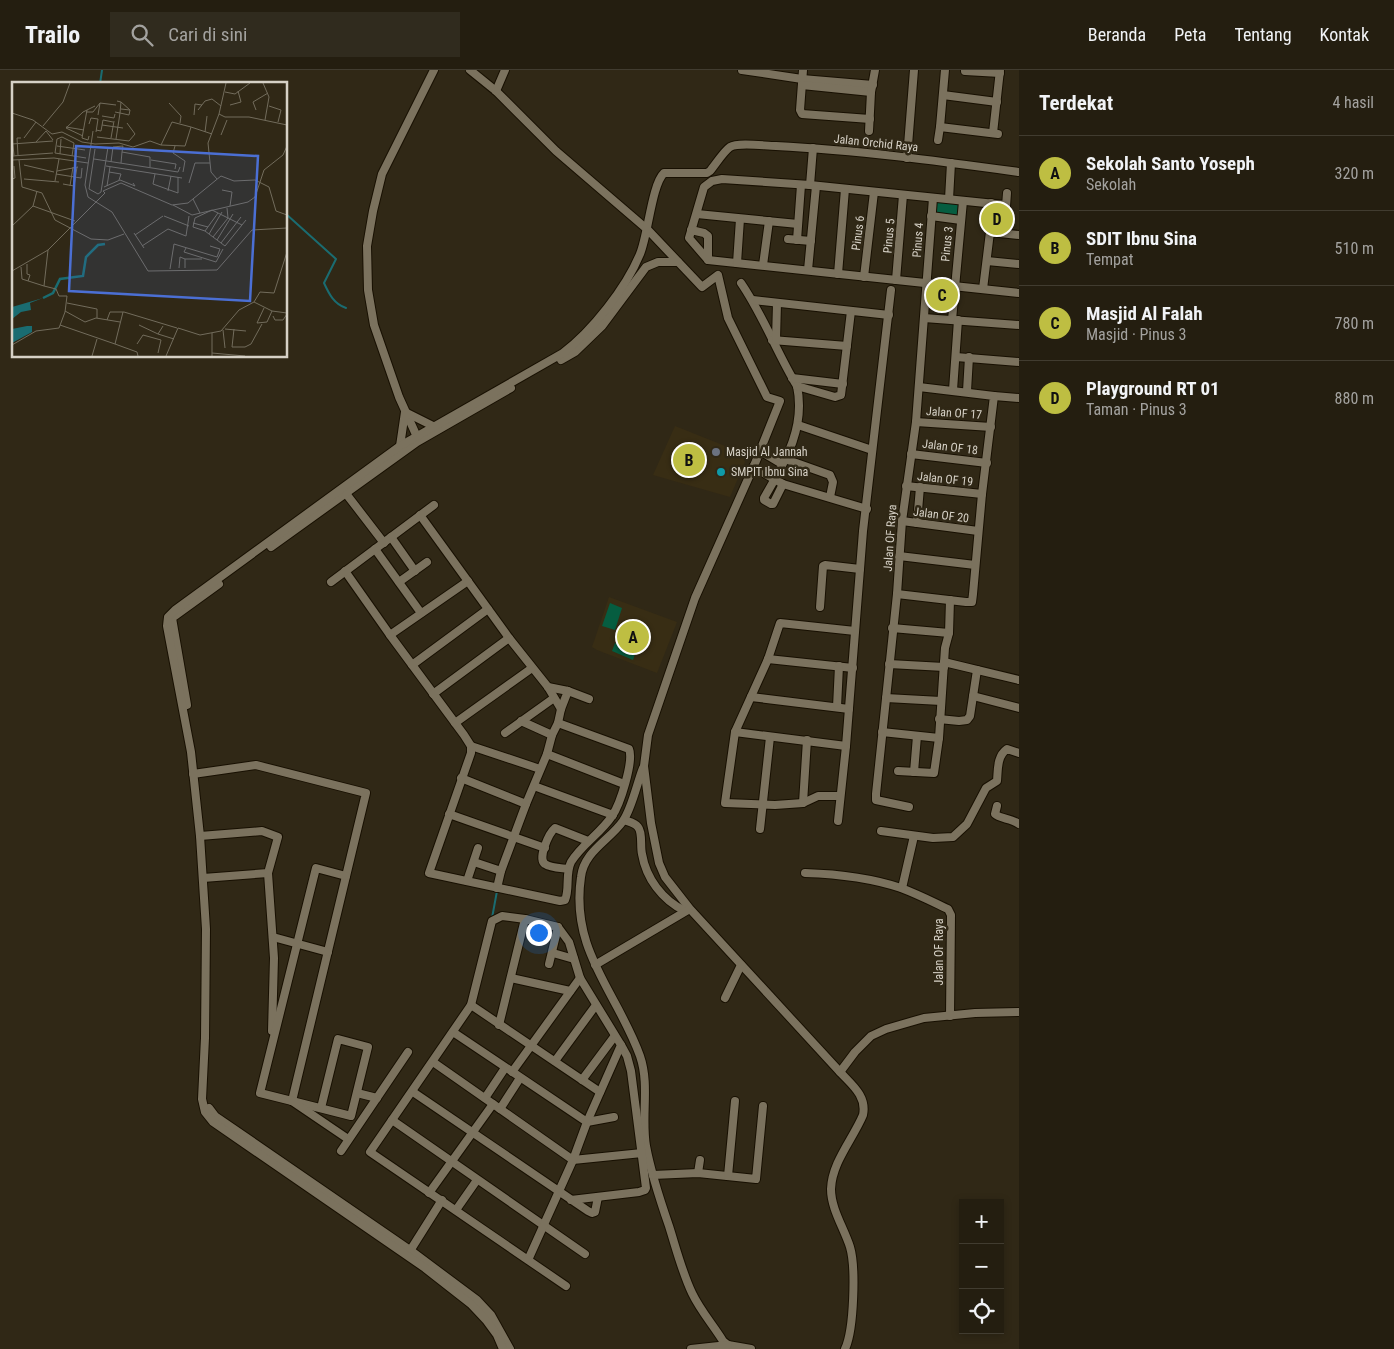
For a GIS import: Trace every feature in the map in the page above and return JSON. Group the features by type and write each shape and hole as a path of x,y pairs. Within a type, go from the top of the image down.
{"street":[{"path":"417,439 405,412 374,325 368,290 368,246 373,211 382,174 434,70"},
{"path":"470,70 496,91 556,151 648,230 702,287 718,275 728,318 768,397 780,401 695,598 648,735 644,766 624,820 591,853 581,875 579,911 582,933 595,965 623,1019 644,1069 646,1146 684,1274 693,1295 723,1341 728,1345"},
{"path":"496,91 505,70"},
{"path":"742,70 802,82 872,88"},
{"path":"803,70 800,110 802,114 870,119"},
{"path":"869,131 875,70"},
{"path":"906,158 914,70"},
{"path":"938,140 945,70"},
{"path":"940,127 995,134 1000,72 965,71"},
{"path":"943,95 997,102"},
{"name":"Jalan Orchid Raya","path":"648,230 658,181 661,176 664,173 674,172 707,173 730,147 752,145 813,148 1019,172"},
{"path":"808,270 811,241 813,148"},
{"path":"949,199 951,163"},
{"path":"1005,205 813,186 716,180 704,187 691,230 690,240 708,260 1019,293"},
{"path":"797,240 801,185"},
{"path":"838,274 845,189"},
{"name":"Pinus 6","path":"864,277 874,192"},
{"path":"1004,233 1006,193"},
{"name":"Pinus 5","path":"896,280 903,195"},
{"name":"Pinus 4","path":"926,284 933,198"},
{"name":"Pinus 3","path":"954,390 956,357 954,286 963,201"},
{"path":"983,289 990,232 991,203"},
{"path":"697,214 798,224"},
{"path":"931,216 961,220"},
{"path":"737,263 740,218"},
{"path":"763,265 769,220"},
{"path":"510,1349 491,1315 477,1300 215,1116 205,1105 210,1038 210,930 195,773 194,743 170,618 433,426 573,346 595,324 615,297 640,255 648,230"},
{"path":"691,230 708,236 708,260"},
{"path":"990,232 1019,235"},
{"path":"788,239 811,241"},
{"path":"640,255 650,264"},
{"path":"987,261 1019,264"},
{"path":"344,491 400,446 417,439 575,352 602,326 642,270 650,264 658,262 678,262"},
{"path":"741,283 753,300 797,386 798,425 794,441 764,500 773,504 783,484"},
{"name":"Jalan OF Raya","path":"909,807 876,800 876,794 897,594 902,521 916,422 926,284"},
{"path":"838,821 853,668 860,569 891,290"},
{"path":"753,300 888,315"},
{"path":"774,340 777,303"},
{"path":"797,386 838,397 843,392 851,311"},
{"path":"924,318 1019,325"},
{"path":"774,340 847,346"},
{"path":"956,357 1019,362"},
{"path":"967,392 969,357"},
{"path":"792,378 843,384"},
{"path":"919,387 1019,398"},
{"path":"897,594 972,602 978,531 994,396"},
{"path":"405,412 433,426"},
{"path":"400,446 405,412"},
{"name":"Jalan OF 17","path":"916,422 990,427"},
{"path":"798,425 872,450"},
{"path":"760,451 783,461 830,475 833,482 830,497"},
{"name":"Jalan OF 18","path":"911,454 987,463"},
{"path":"753,467 783,484 867,509"},
{"name":"Jalan OF 19","path":"906,486 982,494"},
{"path":"917,523 920,487"},
{"path":"344,491 384,543"},
{"path":"331,582 434,505"},
{"path":"420,515 509,638 548,687 561,708"},
{"name":"Jalan OF 20","path":"902,521 978,531"},
{"path":"391,537 415,571"},
{"path":"375,549 421,613"},
{"path":"899,556 975,564"},
{"path":"399,582 428,562"},
{"path":"820,607 823,566 860,569"},
{"path":"345,571 471,746 540,770"},
{"path":"390,635 468,581"},
{"path":"898,771 934,774 945,648 949,634 950,600"},
{"path":"412,665 488,609"},
{"path":"840,796 818,796 803,803 764,805 725,803 735,732 768,659 780,624 855,631"},
{"path":"892,628 949,634"},
{"path":"433,694 509,638"},
{"path":"768,659 853,668"},
{"path":"889,664 944,664 1019,680"},
{"path":"837,707 839,666"},
{"path":"455,724 532,668"},
{"path":"939,718 959,721 967,720 970,716 977,670"},
{"path":"548,687 568,691 589,699"},
{"path":"497,888 501,871 558,723 561,708 568,691"},
{"path":"973,696 1019,708"},
{"path":"751,697 849,709"},
{"path":"505,733 554,698"},
{"path":"886,698 941,701"},
{"path":"521,721 552,735"},
{"path":"471,746 471,752 429,873 564,901 566,898 568,869 571,862 588,841 613,816 630,762 629,749 558,723"},
{"path":"735,732 846,746"},
{"path":"882,732 938,738"},
{"path":"760,829 770,736"},
{"path":"914,772 917,736"},
{"path":"803,803 807,740"},
{"path":"881,831 933,838 953,837 963,830 986,788 997,781 999,759 1004,750 1007,749 1019,753"},
{"path":"546,754 624,784"},
{"path":"195,773 256,765 366,793 292,1101"},
{"path":"644,766 651,823 659,863 669,883 687,910 840,1072 863,1099 864,1106 859,1124 833,1174 831,1190 836,1211 850,1249 853,1275 850,1335 845,1349"},
{"path":"461,778 526,804"},
{"path":"534,786 613,816"},
{"path":"997,806 995,814 997,817 1012,820 1019,824"},
{"path":"449,814 545,848"},
{"path":"624,820 634,823 639,828 646,870 657,888 673,905 687,910"},
{"path":"568,869 544,864 542,856 551,832 555,828 588,841"},
{"path":"202,836 262,832 278,837 268,873 274,958 271,1048"},
{"path":"902,888 914,836"},
{"path":"467,882 478,848"},
{"path":"474,862 501,871"},
{"path":"321,1108 338,1039 368,1047 351,1116 260,1093 316,868 346,876"},
{"path":"205,877 268,873"},
{"name":"Jalan OF Raya","path":"805,873 835,874 880,882 902,888 948,909 951,915 950,1016"},
{"path":"595,965 687,910"},
{"path":"566,1286 370,1152 472,1005 492,921 502,916 558,927 569,942 580,978 627,1056 631,1070 646,1184 645,1190 571,1200"},
{"path":"499,1025 525,919"},
{"path":"549,964 558,927"},
{"path":"273,937 328,952"},
{"path":"553,953 574,959"},
{"path":"725,998 740,965"},
{"path":"511,978 570,991"},
{"path":"485,1098 530,1045 580,978"},
{"path":"472,1005 600,1092"},
{"path":"555,1061 596,1005"},
{"path":"840,1072 855,1052 871,1036 886,1029 924,1018 975,1013 1019,1012"},
{"path":"453,1032 587,1122"},
{"path":"582,1080 614,1037"},
{"path":"528,1260 573,1160 620,1045"},
{"path":"341,1151 408,1052"},
{"path":"434,1062 573,1160 642,1153"},
{"path":"430,1193 472,1133 520,1078"},
{"path":"413,1092 571,1200 594,1213 598,1197"},
{"path":"357,1093 377,1098"},
{"path":"292,1101 348,1139"},
{"path":"728,1176 735,1101"},
{"path":"594,1105 600,1118"},
{"path":"654,1175 698,1173 756,1179 763,1106"},
{"path":"587,1122 600,1118 614,1117"},
{"path":"392,1120 451,1163 544,1224 585,1254"},
{"path":"698,1173 700,1160"},
{"path":"456,1210 477,1180"},
{"path":"408,1253 442,1200"},
{"path":"408,1253 471,1304 497,1335 503,1349"},
{"path":"691,1349 728,1345 751,1349"}],"shaded area":[{"path":"675,426 748,455 730,497 653,475"},
{"path":"609,597 677,622 657,673 592,647"}],"green space":[{"path":"935,200 961,203 959,218 934,214"},
{"path":"610,603 622,608 615,630 602,626"},
{"path":"635,623 649,628 645,639 631,634"},
{"path":"615,643 636,651 633,660 612,651"}],"waterway":[{"path":"100,82 102,70"},
{"path":"288,216 336,259 324,283 335,301 346,308"},
{"path":"492,918 497,891"}],"place":[{"name":"Playground RT 01","path":"997,219"},
{"name":"Masjid Al Falah","path":"942,295"},
{"name":"Masjid Al Jannah","path":"716,452"},
{"name":"SDIT Ibnu Sina","path":"689,460"},
{"name":"SMPIT Ibnu Sina","path":"721,472"},
{"name":"Sekolah Santo Yoseph","path":"633,637"}]}
